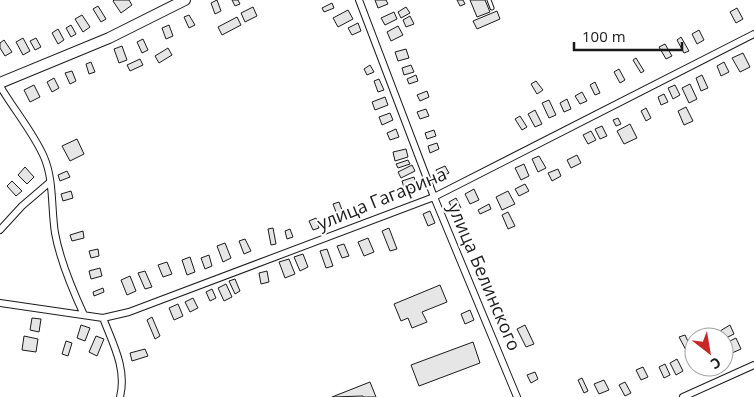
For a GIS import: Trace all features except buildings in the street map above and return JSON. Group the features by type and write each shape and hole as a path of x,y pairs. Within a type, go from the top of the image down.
{"main road":[{"path":"0,84 109,38 185,0"}],"street":[{"name":"улица Белинского","path":"359,0 434,197 517,397"},
{"name":"улица Гагарина","path":"0,303 102,318 129,312 434,197 754,34"},
{"path":"0,84 45,158 50,182 55,233 70,283 84,315"},
{"path":"0,230 22,206 50,182"},
{"path":"102,318 121,369 123,378 120,397"},
{"path":"683,397 754,365"}],"lane":[{"path":"489,0 492,8"}]}
